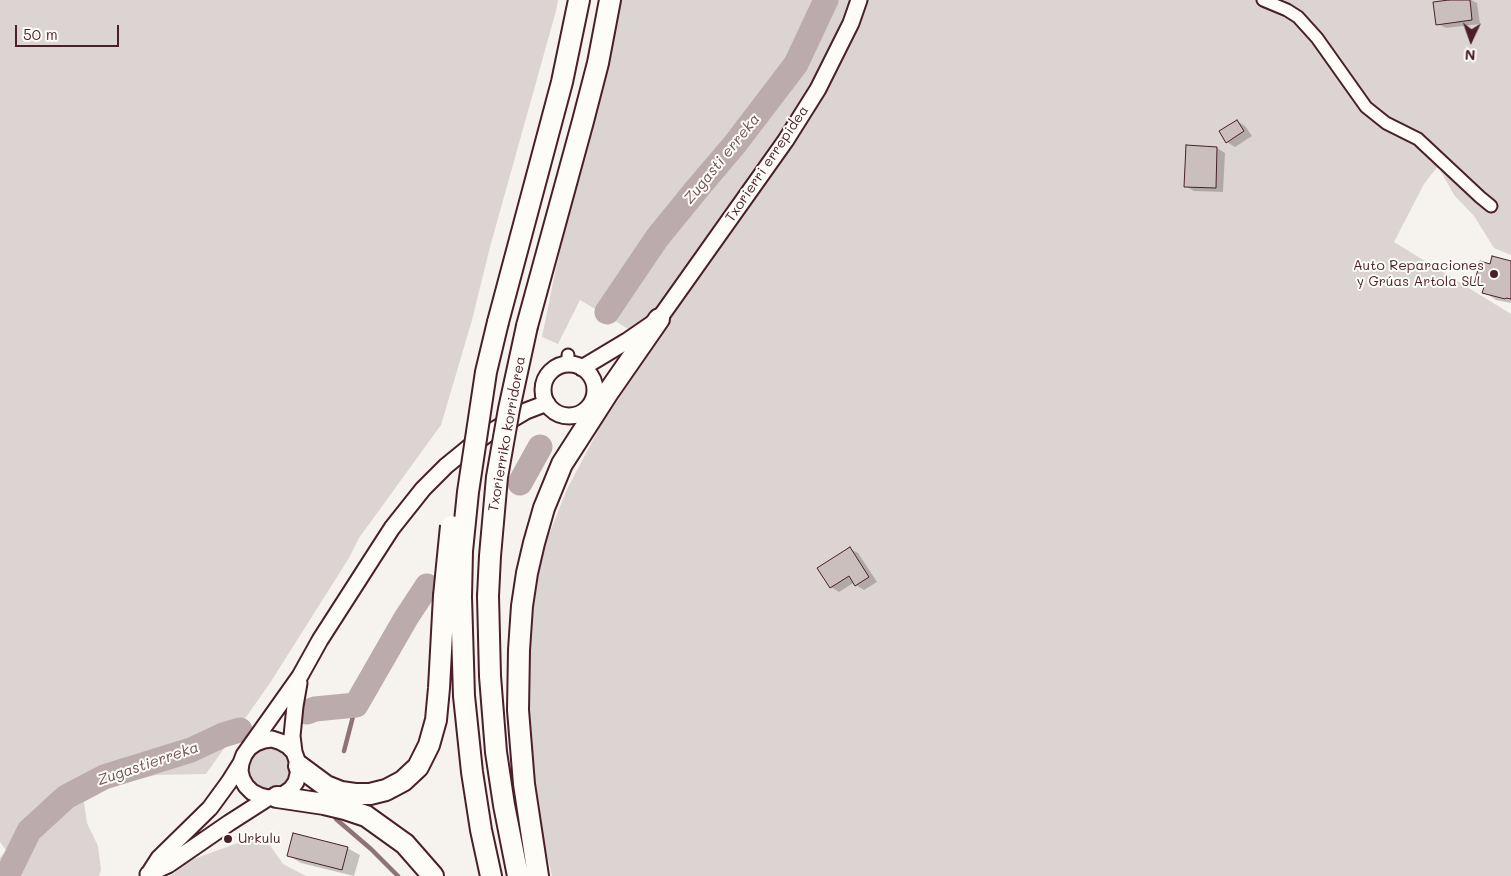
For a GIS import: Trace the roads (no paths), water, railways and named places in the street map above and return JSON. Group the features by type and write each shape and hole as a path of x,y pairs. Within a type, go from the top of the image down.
{"highway":[{"path":"296,759 326,786 341,792 370,794 386,790 402,781 418,767 429,745 436,720 452,597 456,480 471,408 486,372 562,82 579,0"},
{"name":"Txorierriko korridorea","path":"518,876 496,752 490,676 488,596 497,477 527,326 598,63 610,0"},
{"path":"562,464 659,319"},
{"path":"538,876 524,784 518,710 522,606 534,543 544,508 562,464 574,416"},
{"path":"452,597 472,772 481,830 491,876"},
{"path":"272,797 324,804 366,816 405,844 433,876"}],"main road":[{"name":"Txorierri errepidea","path":"659,319 786,140 818,89 851,23 859,0"},
{"path":"573,362 592,376 595,396 588,409 581,414 566,416 552,410 544,395 543,386 546,378 552,371 560,366 627,341 659,319"},
{"path":"595,388 639,348"},
{"path":"147,874 159,858 210,808 229,782 244,755 300,676 320,640 392,528 423,489 446,466 489,433 526,411 547,403"},
{"path":"147,874 168,866 229,823 272,797 284,794 291,789 296,782 298,774 292,736 294,706 300,676"},
{"path":"249,748 256,743 272,739 288,746 296,759"},
{"path":"241,763 240,771 246,786 260,796 272,797"}],"street":[{"path":"1263,0 1298,17 1317,38 1366,107 1386,123 1418,139 1491,206"}],"waterway":[{"name":"Zugasti erreka","path":"607,312 657,238 735,144 796,64 826,0"},
{"path":"520,483 540,447"},
{"path":"307,712 315,709 356,705 406,618 427,586"},
{"path":"344,751 356,705"},
{"name":"Zugastierreka","path":"7,876 29,831 66,797 104,777 191,750 223,735 240,730"},
{"path":"336,819 371,849 398,876"}],"place":[{"name":"Auto Reparaciones y Grúas Artola SLL","path":"1494,274"},
{"name":"Urkulu","path":"228,839"}]}
